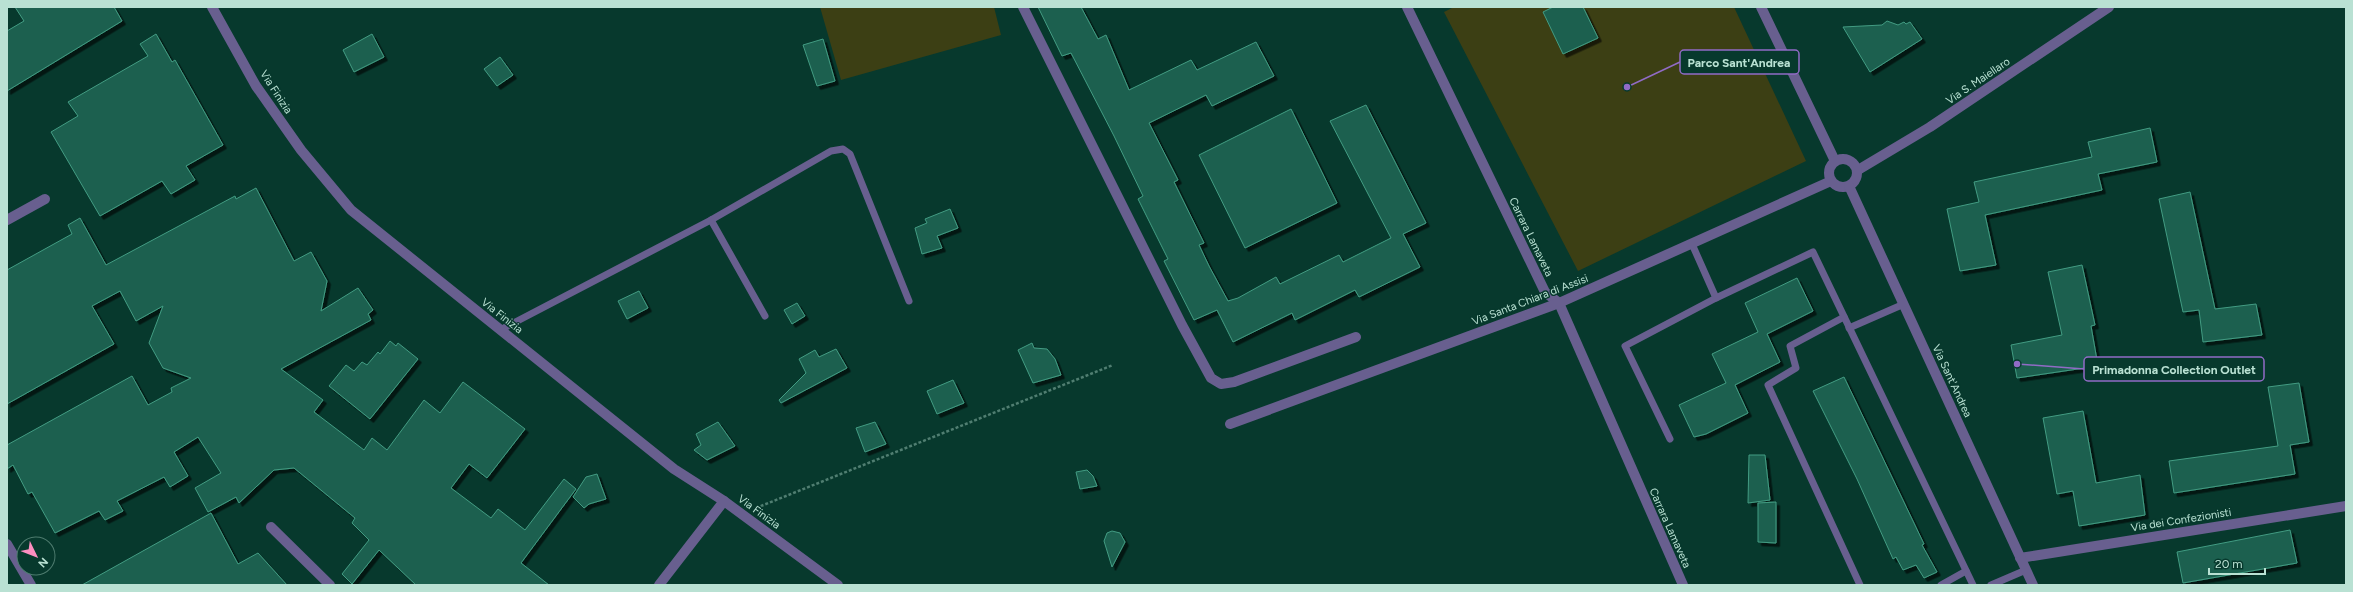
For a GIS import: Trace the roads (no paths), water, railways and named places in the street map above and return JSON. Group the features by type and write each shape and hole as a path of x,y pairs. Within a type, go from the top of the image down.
{"street":[{"name":"Via Finizia","path":"212,7 256,86 301,150 351,210 674,468 724,501 838,585"},
{"path":"1023,7 1179,318 1211,378 1221,384 1234,382 1356,337"},
{"name":"Carrara Lamaveta","path":"1407,7 1545,292 1559,303 1683,585"},
{"path":"1761,7 1835,161"},
{"name":"Via S. Maiellaro","path":"1858,170 1930,127 2109,7"},
{"path":"1844,158 1849,159 1856,165 1858,170 1856,179 1850,186 1841,187 1831,180 1830,168 1835,161 1844,158"},
{"name":"Via Santa Chiara di Assisi","path":"1230,424 1559,303 1831,180"},
{"name":"Via Sant'Andrea","path":"1850,186 2033,585"},
{"path":"7,220 44,199"},
{"path":"659,585 724,501"},
{"name":"Via dei Confezionisti","path":"2020,558 2346,506"},
{"path":"271,527 330,585"},
{"path":"7,544 31,585"}],"lane":[{"path":"500,330 711,220 831,151 843,149 850,154 909,301"},
{"path":"711,220 765,316"},
{"path":"1692,244 1716,298"},
{"path":"1670,439 1625,346 1716,298 1813,252 1973,585"},
{"path":"1849,328 1904,304"},
{"path":"1844,317 1790,346 1796,368 1768,385 1860,585"},
{"path":"1991,585 2026,570"},
{"path":"1941,585 1966,571"}],"place":[{"name":"Parco Sant'Andrea","path":"1627,87"},
{"name":"Primadonna Collection Outlet","path":"2017,364"}]}
